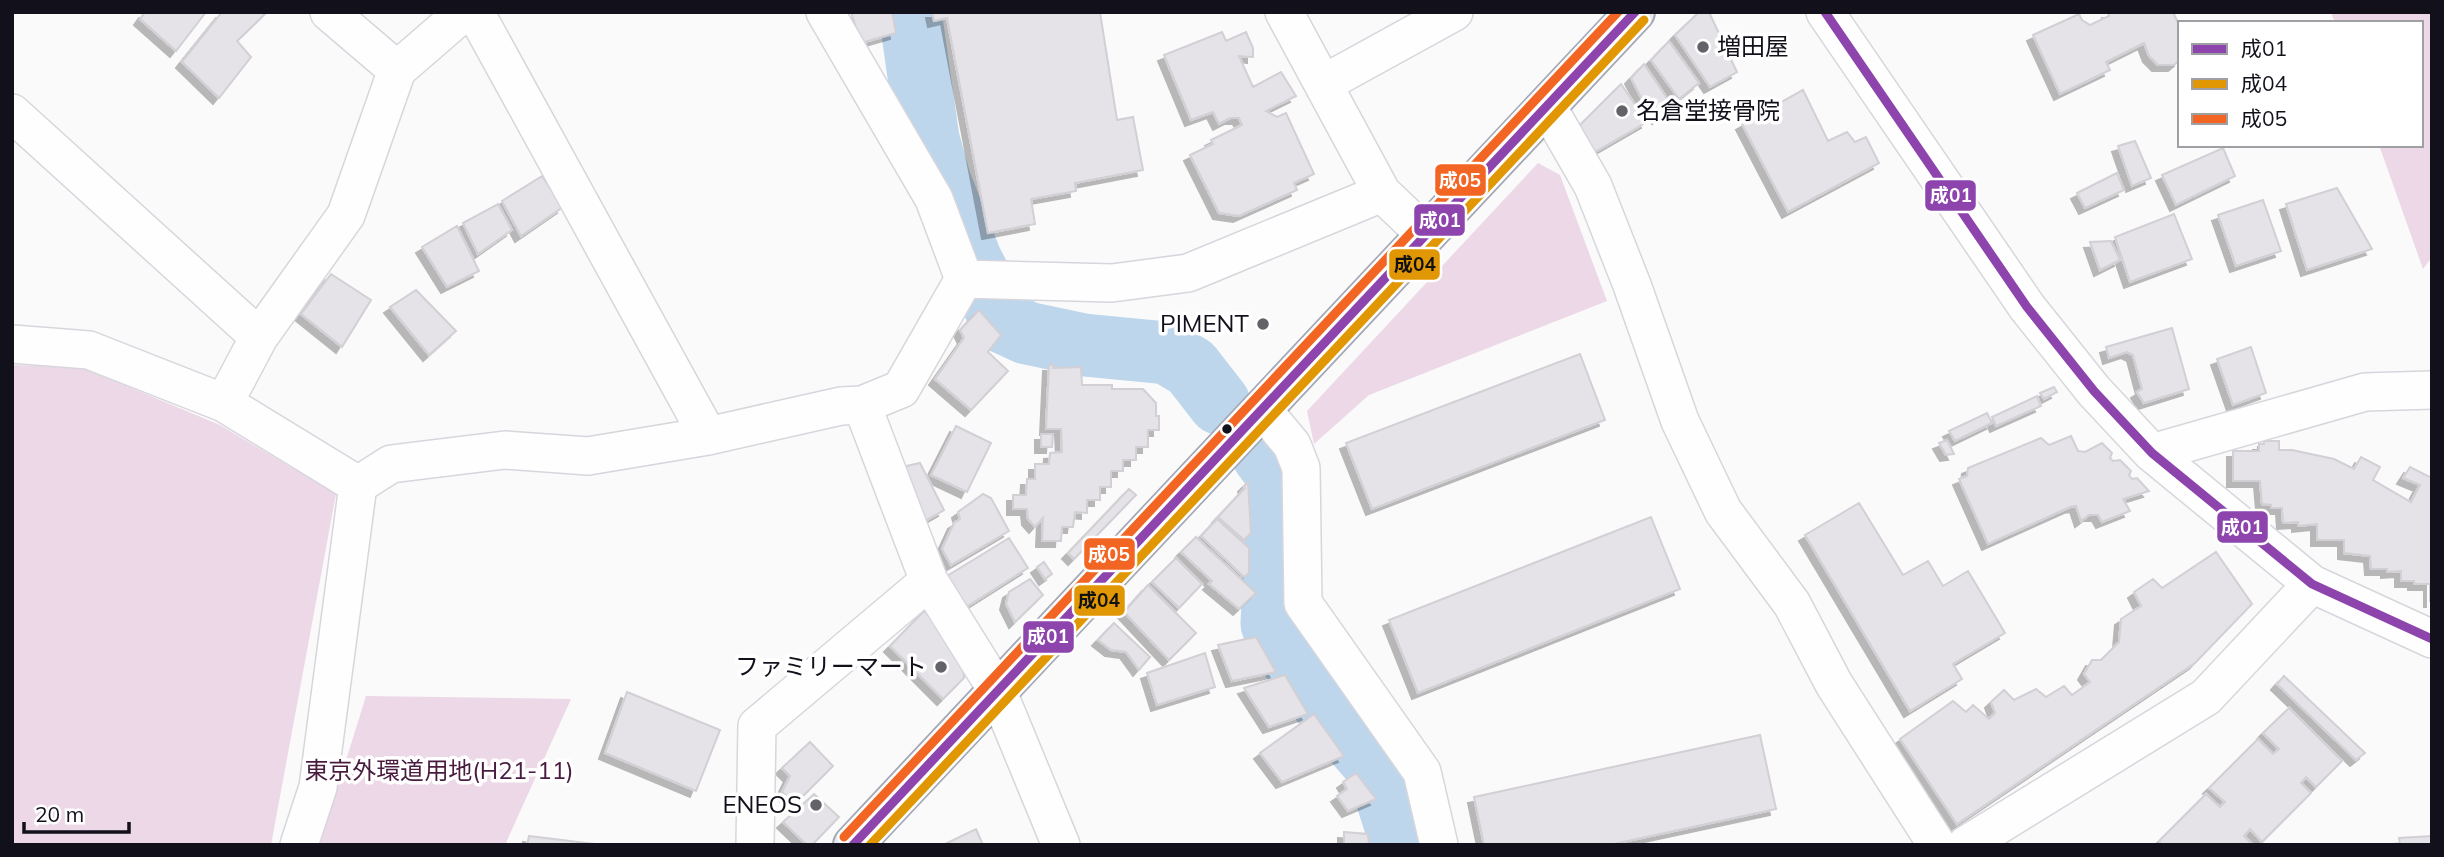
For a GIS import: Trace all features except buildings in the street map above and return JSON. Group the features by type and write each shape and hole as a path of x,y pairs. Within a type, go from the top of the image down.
{"main road":[{"path":"853,845 1635,12"}],"street":[{"path":"329,12 397,70"},
{"path":"224,403 259,337 346,215 397,70 464,12"},
{"path":"475,12 708,436"},
{"path":"825,12 934,198 964,279"},
{"path":"1284,12 1382,193 1424,234"},
{"path":"1323,84 1454,12"},
{"path":"1825,12 2027,307 2094,391 2151,453 2312,584 2432,639"},
{"path":"1547,106 1593,186 1632,285 1680,421 1723,511 1792,604 1834,684 1937,845"},
{"path":"12,113 259,337"},
{"path":"964,279 1112,283 1188,273 1382,193"},
{"path":"299,845 318,787 358,485 391,464 505,450 588,456 708,436 841,406 862,405 901,389 964,279"},
{"path":"12,344 89,349 224,403 358,485"},
{"path":"2151,453 2365,392 2432,390"},
{"path":"862,405 929,581 997,690 1061,845"},
{"path":"1262,409 1292,445 1301,468 1303,603 1422,772 1440,845"},
{"path":"755,845 757,726 929,581"},
{"path":"1966,845 2206,696 2312,584"}],"green space":[{"path":"2331,12 2432,12 2432,257 2423,269 2380,147 2423,147 2423,21 2334,21"},
{"path":"1538,163 1560,175 1607,301 1369,395 1314,444 1307,411"},
{"path":"12,365 81,367 220,425 336,494 271,845 12,845"},
{"name":"東京外環道用地(H21-11)","path":"366,696 571,699 505,845 322,845 320,844"}],"waterway":[{"path":"910,12 928,139 940,182 971,261 1003,322 1027,333 1084,345 1167,353 1191,367 1219,403"},
{"path":"1263,455 1275,471 1278,491 1272,624 1278,640 1327,709 1377,767 1402,845"}],"transit line":[{"name":"成05","path":"844,837 1618,12"},
{"name":"成01","path":"853,845 1635,12"},
{"name":"成01","path":"1825,12 2027,307 2094,391 2152,453 2312,584 2432,639"},
{"name":"成04","path":"870,845 1644,20"}],"place":[{"name":"増田屋","path":"1703,47"},
{"name":"名倉堂接骨院","path":"1622,111"},
{"name":"PIMENT","path":"1263,324"},
{"name":"ファミリーマート","path":"941,667"},
{"name":"ENEOS","path":"816,805"}]}
